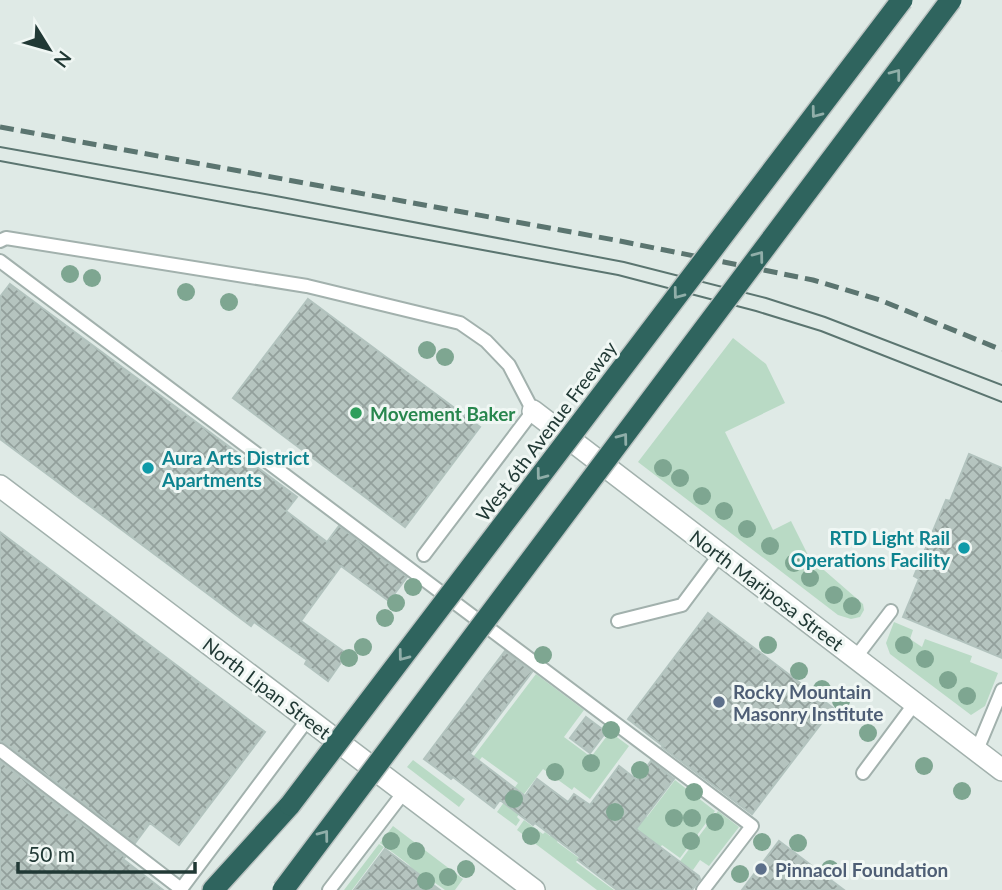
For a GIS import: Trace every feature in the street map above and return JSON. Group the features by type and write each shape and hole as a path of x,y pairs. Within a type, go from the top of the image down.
{"highway":[{"name":"West 6th Avenue Freeway","path":"226,890 902,0"},
{"path":"283,890 951,0"},
{"path":"213,890 290,805"}],"street":[{"name":"North Mariposa Street","path":"533,411 1002,770"},
{"name":"North Lipan Street","path":"0,486 534,890"}],"lane":[{"path":"0,241 6,238 307,286 460,323 486,341 509,365 533,411 424,555"},
{"path":"0,261 752,826 703,890"},
{"path":"379,773 608,469"},
{"path":"618,621 682,605 720,554"},
{"path":"856,657 891,611"},
{"path":"977,750 1002,690"},
{"path":"863,773 915,704"},
{"path":"0,750 181,889 308,719"},
{"path":"329,890 404,792"}],"green space":[{"path":"733,338 766,364 785,403 725,432 773,530 791,521 809,557 863,604 864,610 860,617 851,619 838,615 638,462"},
{"path":"894,622 913,630 910,639 922,647 925,639 972,656 970,662 998,673 985,706 971,715 890,654 886,643"},
{"path":"536,674 584,710 564,737 591,757 610,732 629,746 590,799 543,769 515,806 521,811 516,826 497,812 518,783 482,757 463,781 458,777"},
{"path":"413,760 465,799 459,807 407,767"},
{"path":"675,780 715,811 680,858 662,845 657,852 632,833 623,799 647,817"},
{"path":"718,811 739,827 709,866 700,860 693,870 687,867 669,890 659,889"},
{"path":"524,820 543,834 545,832 550,836 553,832 560,837 557,842 579,858 576,862 614,890 597,890 517,830"},
{"path":"393,826 463,879 455,890 445,890 431,880 427,886 408,864 380,843"},
{"path":"379,844 384,847 352,890 344,890"}],"building":[{"name":"Aura Arts District Apartments","path":"10,284 297,497 286,511 327,542 339,526 407,577 389,601 341,566 301,621 347,654 328,681 305,664 307,660 254,622 251,626 0,439 0,297"},
{"name":"Movement Baker","path":"308,299 480,427 405,527 233,398"},
{"name":"RTD Light Rail Operations Facility","path":"969,454 1002,468 1002,658 903,617 919,579 914,576"},
{"path":"0,532 265,732 179,845 150,823 135,843 0,741"},
{"path":"708,613 833,708 752,814 628,719"},
{"path":"505,651 532,672 470,754 525,796 537,779 568,802 574,794 590,805 619,766 637,780 651,761 674,779 636,829 699,876 700,879 692,890 617,890 578,860 580,857 535,823 533,825 500,800 494,808 424,759"},
{"path":"586,717 606,732 590,753 570,738"},
{"path":"0,761 125,857 123,859 163,890 0,890"},
{"path":"779,841 844,890 742,890"},
{"path":"385,849 440,890 354,890"}],"tram line":[{"path":"0,147 624,262 766,298 825,317 1002,385"},
{"path":"0,161 618,275 821,331 1002,402"}],"railway":[{"path":"0,127 620,241 813,280 880,300 1002,350"}],"place":[{"name":"Movement Baker","path":"356,413"},
{"name":"Aura Arts District Apartments","path":"148,468"},
{"name":"RTD Light Rail Operations Facility","path":"964,548"},
{"name":"Rocky Mountain Masonry Institute","path":"719,702"},
{"name":"Pinnacol Foundation","path":"761,869"}]}
